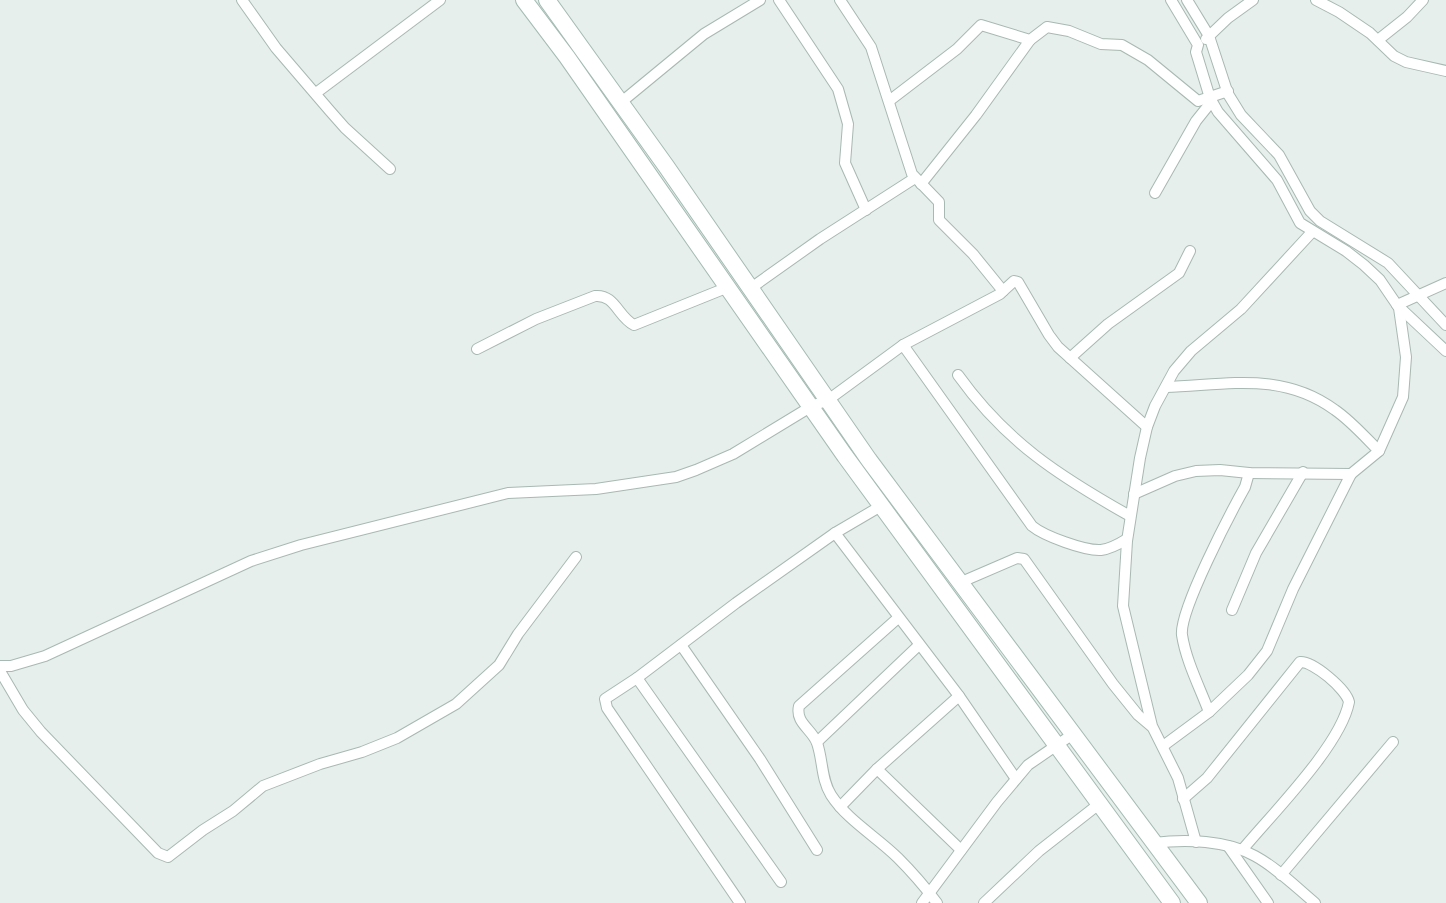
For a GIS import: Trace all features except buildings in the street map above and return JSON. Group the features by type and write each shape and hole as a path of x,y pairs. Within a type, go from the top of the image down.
{"main road":[{"path":"524,0 567,57 881,506 1169,902"},
{"path":"547,0 869,460 958,583 1199,903"}],"street":[{"path":"242,0 276,48 345,128 390,169"},
{"path":"316,93 440,0"},
{"path":"620,104 704,34 760,0"},
{"path":"779,0 838,89 848,124 845,163 866,210"},
{"path":"840,0 871,47 910,170 939,202 939,220 973,254 1003,291"},
{"path":"1171,0 1198,45"},
{"path":"1188,0 1209,36 1228,91 1241,115 1279,155 1310,211 1320,221 1388,263 1446,326"},
{"path":"1253,0 1198,45 1196,52 1211,100 1231,130 1265,163 1300,223 1364,265 1380,280 1398,306 1446,351"},
{"path":"1316,0 1339,12 1378,40 1394,56 1406,62 1446,72"},
{"path":"1378,40 1423,0"},
{"path":"889,101 957,49 981,24 1030,40"},
{"path":"751,288 866,210 918,181 976,115 1030,40 1047,26 1069,31 1101,44 1122,45 1148,60 1198,101 1211,100 1228,91"},
{"path":"1155,193 1211,100"},
{"path":"1196,842 1178,778 1152,726 1123,606 1127,539 1134,494 1147,427 1174,371 1191,351 1241,309 1312,232"},
{"path":"1070,358 1108,324 1179,273 1190,251"},
{"path":"576,557 518,634 499,665 456,704 397,738 263,786 168,858 158,853 41,732 23,710 0,669 45,656 251,561 314,541 508,493 596,489 676,477 696,470 733,454 812,406 828,400 902,345 1003,291 1012,282 1018,282 1049,335 1070,358 1147,427"},
{"path":"1398,306 1416,295 1446,284"},
{"path":"477,349 536,319 595,296 603,295 611,300 625,321 634,325 726,288"},
{"path":"1163,746 1209,712 1248,675 1267,652 1293,589 1351,474 1379,451 1403,397 1406,357 1398,306"},
{"path":"902,345 1032,526 1043,534 1090,549 1102,550 1127,539"},
{"path":"958,375 1005,431 1026,449 1051,469 1130,516"},
{"path":"1166,387 1260,383 1304,391 1338,412 1379,451"},
{"path":"1134,494 1175,476 1196,471 1351,474"},
{"path":"1232,610 1256,553 1303,472"},
{"path":"1209,712 1182,637 1182,627 1197,586 1245,487 1249,473"},
{"path":"740,903 605,703 605,699 835,533 881,506"},
{"path":"835,533 959,696 1016,779"},
{"path":"958,583 1017,558 1024,559 1113,684 1138,715 1152,726"},
{"path":"898,618 799,706 798,716 817,742 824,778 840,807 898,858 937,903"},
{"path":"681,645 760,760 817,850"},
{"path":"817,742 919,645"},
{"path":"1184,799 1207,778 1300,662 1308,662 1344,691 1349,702 1338,732 1243,849"},
{"path":"637,678 781,882"},
{"path":"840,807 877,769 959,696"},
{"path":"922,903 1028,765 1073,734"},
{"path":"1281,875 1393,742"},
{"path":"877,769 961,850"},
{"path":"984,903 1039,851 1100,804"},
{"path":"1154,843 1196,842 1243,849 1263,861 1315,903"},
{"path":"1228,846 1268,903"}]}
